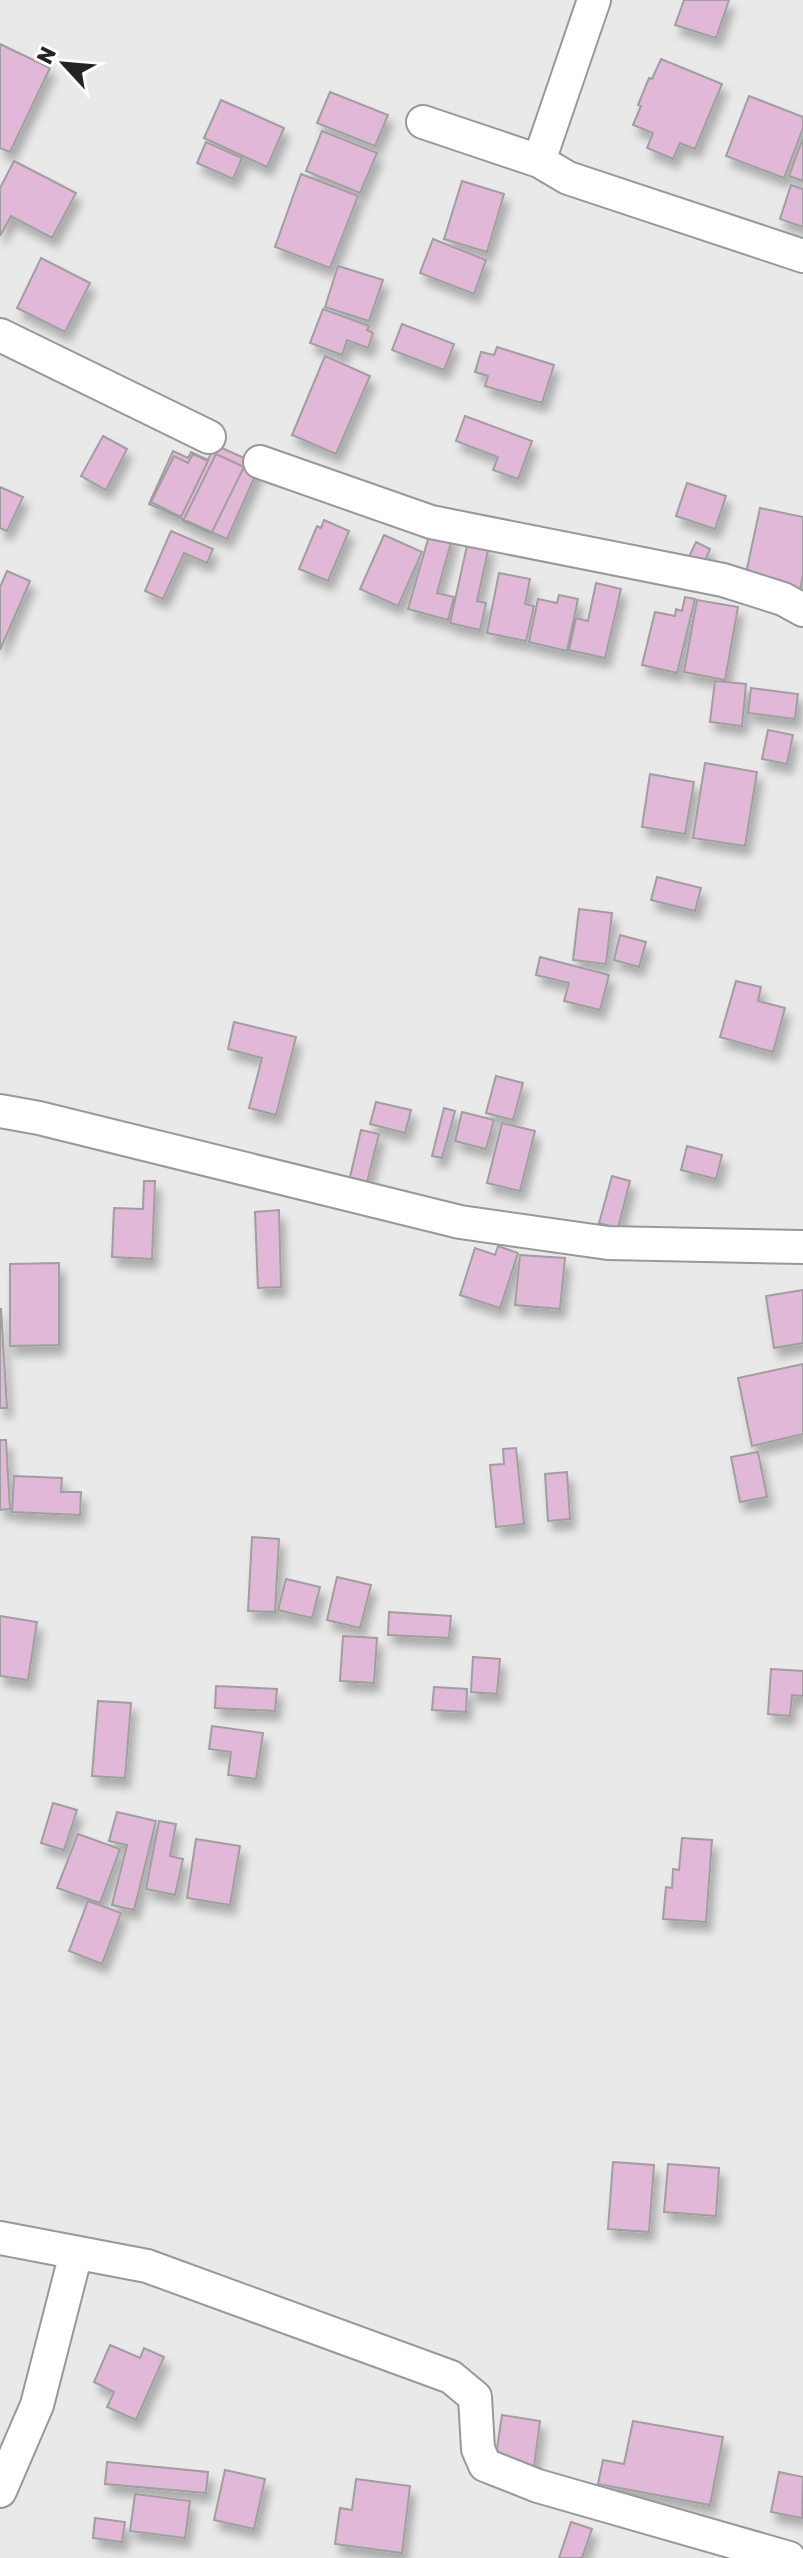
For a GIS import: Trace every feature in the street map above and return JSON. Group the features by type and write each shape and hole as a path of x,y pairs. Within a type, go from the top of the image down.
{"street":[{"path":"539,161 594,0"},
{"path":"423,122 539,161 568,178 803,256"},
{"path":"0,335 209,437"},
{"path":"260,462 431,522 723,580 783,599 803,610"},
{"path":"0,1111 460,1222 608,1243 803,1247"},
{"path":"0,2238 147,2266 451,2377 475,2397 478,2449 485,2465 511,2476 789,2558"},
{"path":"0,2491 37,2405 76,2253"}],"building":[{"path":"684,0 729,0 716,38 675,25"},
{"path":"0,44 50,68 10,152 0,148"},
{"path":"661,59 722,84 695,149 680,143 673,159 647,148 653,133 633,125 649,78 652,79"},
{"path":"330,92 388,115 375,146 317,123"},
{"path":"749,96 803,117 803,128 784,178 726,156"},
{"path":"221,100 284,128 267,167 204,138"},
{"path":"322,131 377,153 360,193 306,171"},
{"path":"803,138 803,181 789,176"},
{"path":"206,142 242,158 233,179 197,163"},
{"path":"14,161 76,193 52,238 11,216 0,236 0,188"},
{"path":"301,174 358,196 330,268 275,247"},
{"path":"462,181 504,194 487,252 444,239"},
{"path":"791,185 803,189 803,227 780,219"},
{"path":"433,239 486,260 474,294 420,273"},
{"path":"41,258 90,283 65,332 17,308"},
{"path":"338,266 383,280 369,321 325,307"},
{"path":"323,309 369,326 367,330 373,333 368,348 347,340 342,355 310,343"},
{"path":"402,324 454,344 444,370 392,350"},
{"path":"497,347 554,365 542,403 485,386 488,376 475,372 481,352 494,355"},
{"path":"325,356 370,376 336,454 292,435"},
{"path":"465,416 532,441 518,479 493,470 498,457 456,441"},
{"path":"103,436 127,449 106,490 81,476"},
{"path":"215,445 260,465 227,539 149,504 173,451 188,458 191,452 208,460"},
{"path":"193,454 208,461 181,517 151,502 174,456 188,463"},
{"path":"216,454 244,467 211,534 183,521"},
{"path":"687,483 726,496 715,529 676,516"},
{"path":"0,487 23,497 7,531 0,528"},
{"path":"760,508 803,517 800,590 745,578"},
{"path":"324,520 349,531 328,581 299,569 317,526 321,528"},
{"path":"431,529 453,535 437,593 454,597 448,620 408,609"},
{"path":"171,531 213,549 207,563 184,553 163,599 145,591"},
{"path":"384,535 422,552 398,606 360,589"},
{"path":"468,541 489,546 477,601 486,603 480,630 450,623"},
{"path":"696,542 710,549 701,570 686,563"},
{"path":"7,571 30,581 0,650 0,587"},
{"path":"499,573 530,579 525,604 534,606 526,641 487,633"},
{"path":"596,583 621,589 605,658 569,650 576,618 588,621"},
{"path":"559,595 578,599 567,651 529,642 538,599 557,603"},
{"path":"685,597 695,599 677,673 642,665 655,612 675,616 676,609 682,611"},
{"path":"697,600 738,607 725,680 684,672"},
{"path":"715,681 746,684 742,726 710,722"},
{"path":"751,688 798,694 795,719 748,713"},
{"path":"768,730 793,735 787,764 762,759"},
{"path":"705,763 757,772 745,846 693,838"},
{"path":"650,774 694,782 685,834 642,827"},
{"path":"657,877 701,888 695,911 651,900"},
{"path":"579,909 612,913 606,964 573,960"},
{"path":"620,935 646,942 639,967 614,960"},
{"path":"540,957 609,975 600,1010 564,1001 569,983 536,975"},
{"path":"736,981 761,987 758,1001 785,1008 773,1052 720,1037"},
{"path":"234,1022 296,1037 276,1115 249,1108 262,1058 228,1049"},
{"path":"496,1076 523,1083 513,1120 486,1113"},
{"path":"376,1102 411,1110 405,1133 370,1124"},
{"path":"444,1108 455,1111 442,1158 432,1156"},
{"path":"462,1112 494,1120 486,1149 455,1141"},
{"path":"502,1123 535,1131 520,1191 487,1183"},
{"path":"361,1130 379,1134 367,1182 350,1177"},
{"path":"687,1146 722,1155 716,1179 681,1170"},
{"path":"612,1176 630,1181 618,1228 599,1223"},
{"path":"144,1181 155,1181 152,1259 112,1257 114,1208 143,1209"},
{"path":"279,1210 281,1287 258,1288 255,1212"},
{"path":"498,1246 518,1253 500,1308 460,1295 475,1248 495,1255"},
{"path":"520,1255 565,1258 560,1309 515,1305"},
{"path":"59,1263 59,1345 10,1346 10,1264"},
{"path":"803,1290 803,1343 774,1348 766,1296"},
{"path":"1,1309 7,1408 0,1408"},
{"path":"803,1364 803,1434 752,1446 738,1378"},
{"path":"0,1440 6,1440 10,1509 0,1510"},
{"path":"516,1448 524,1524 496,1527 490,1465 504,1464 503,1449"},
{"path":"758,1452 767,1497 740,1502 731,1457"},
{"path":"567,1472 570,1519 548,1521 545,1474"},
{"path":"14,1476 62,1478 61,1492 81,1492 80,1515 12,1512"},
{"path":"252,1537 279,1539 275,1612 248,1611"},
{"path":"337,1577 371,1585 360,1628 327,1620"},
{"path":"286,1579 320,1587 312,1618 278,1610"},
{"path":"389,1612 451,1616 449,1638 388,1635"},
{"path":"0,1616 37,1622 28,1680 0,1676"},
{"path":"343,1636 377,1638 374,1683 340,1681"},
{"path":"473,1657 500,1659 497,1694 471,1692"},
{"path":"771,1669 803,1671 803,1696 792,1695 790,1716 768,1714"},
{"path":"216,1686 277,1689 275,1711 215,1708"},
{"path":"434,1687 467,1689 466,1712 432,1710"},
{"path":"98,1701 131,1703 125,1778 92,1776"},
{"path":"212,1726 263,1733 256,1779 228,1775 231,1752 209,1749"},
{"path":"53,1803 77,1810 64,1850 41,1843"},
{"path":"117,1812 156,1821 134,1910 112,1905 127,1845 109,1841"},
{"path":"159,1821 176,1824 170,1856 183,1859 175,1895 146,1889"},
{"path":"78,1834 120,1849 100,1903 57,1888"},
{"path":"682,1838 712,1840 706,1922 663,1919 666,1887 672,1888 673,1869 679,1870"},
{"path":"196,1839 240,1846 230,1905 187,1898"},
{"path":"88,1901 121,1913 102,1964 69,1951"},
{"path":"613,2162 654,2165 649,2232 608,2229"},
{"path":"668,2164 719,2168 716,2216 664,2212"},
{"path":"110,2345 140,2358 144,2348 164,2357 136,2420 107,2407 114,2392 94,2382"},
{"path":"502,2415 540,2421 534,2467 495,2462"},
{"path":"633,2421 723,2437 710,2505 598,2484 603,2460 624,2464"},
{"path":"107,2462 208,2472 206,2493 105,2484"},
{"path":"225,2470 265,2479 254,2529 214,2520"},
{"path":"779,2472 803,2477 802,2518 771,2512"},
{"path":"356,2479 410,2486 402,2553 335,2544 340,2508 352,2510"},
{"path":"135,2494 190,2501 185,2538 130,2531"},
{"path":"95,2518 125,2522 122,2542 93,2538"},
{"path":"571,2522 592,2529 582,2558 559,2558"}]}
